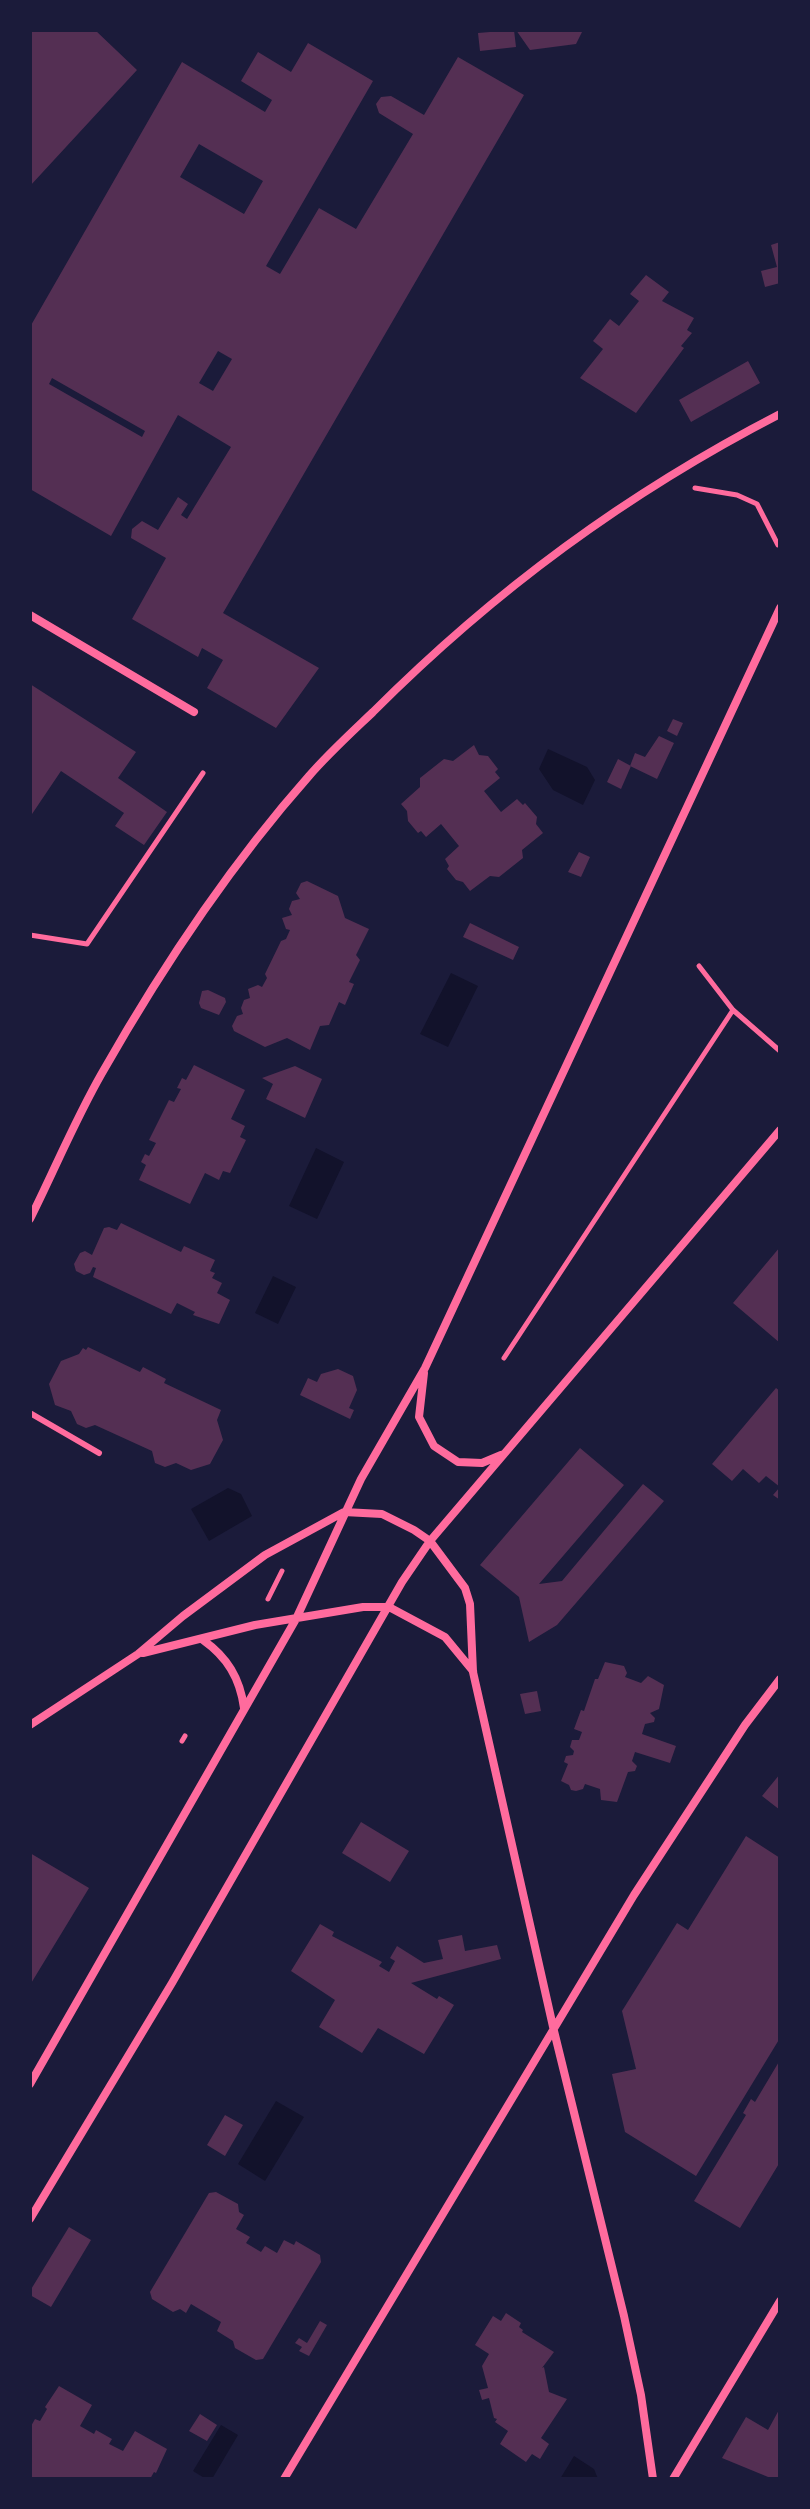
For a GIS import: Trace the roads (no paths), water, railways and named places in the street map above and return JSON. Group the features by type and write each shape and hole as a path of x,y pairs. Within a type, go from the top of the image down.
{"street":[{"path":"30,1219 100,1075 163,971 255,842 309,775 432,653 571,540 680,469 780,414"},
{"path":"30,2084 296,1619 377,1447 425,1368 780,608"},
{"path":"30,615 194,712"},
{"path":"30,2219 430,1541 780,1130"},
{"path":"425,1368 419,1417 434,1446 458,1462 482,1463 502,1454"},
{"path":"30,1725 138,1654 265,1555 344,1512 382,1514 430,1541 465,1588 470,1604 473,1672 554,2031 624,2316 641,2395 653,2479"},
{"path":"138,1654 255,1625 363,1607 389,1607 445,1637 473,1672"},
{"path":"203,1640 222,1653 237,1680 244,1709"},
{"path":"284,2479 634,1895 745,1725 780,1679"},
{"path":"673,2479 780,2301"}],"lane":[{"path":"30,1413 99,1453"}]}
